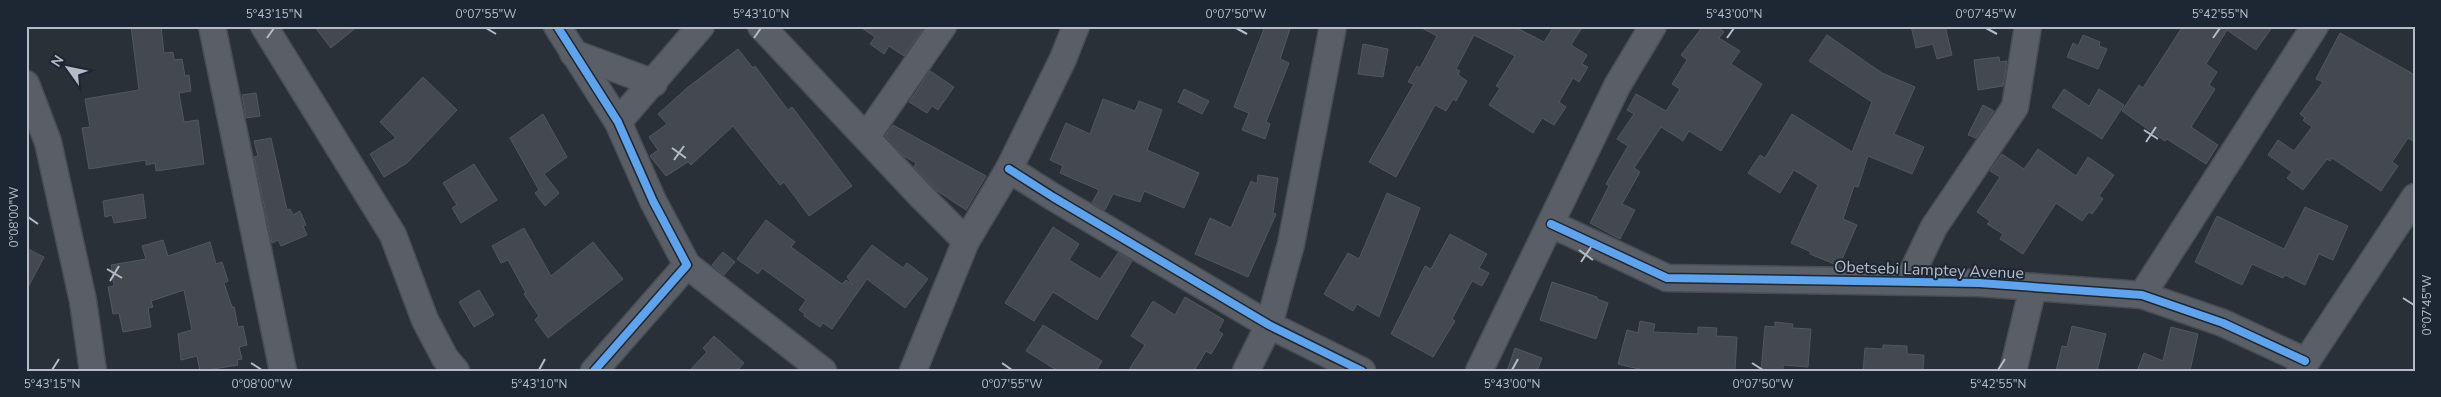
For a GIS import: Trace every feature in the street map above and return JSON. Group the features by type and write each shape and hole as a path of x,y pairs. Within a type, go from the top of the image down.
{"street":[{"path":"212,26 284,371"},
{"path":"264,26 393,235 425,320 445,358 456,371"},
{"path":"557,26 618,122 653,201 687,265 823,371"},
{"path":"618,122 654,83 701,26"},
{"path":"761,26 966,241"},
{"path":"866,137 943,26"},
{"path":"913,371 966,241 1010,169 1063,59 1076,26"},
{"path":"1246,371 1269,325 1291,244 1334,26"},
{"path":"1479,371 1617,86 1652,26"},
{"path":"1908,282 1934,227 2015,107 2028,26"},
{"path":"2142,295 2315,26"},
{"path":"573,53 654,83"},
{"path":"26,84 48,142 83,301 93,371"},
{"path":"1010,169 1053,197 1269,325 1362,371"},
{"path":"2302,366 2415,197"},
{"name":"Obetsebi Lamptey Avenue","path":"1551,224 1667,278 1908,282 2033,287 2142,295 2223,324 2302,366"},
{"path":"594,371 687,265"},
{"path":"2013,371 2033,287"}],"building":[{"path":"131,26 161,26 164,53 173,52 174,60 182,59 185,76 189,75 191,91 179,93 184,122 198,120 204,164 156,171 155,163 146,165 146,160 89,169 82,128 90,127 85,99 139,90"},
{"path":"314,26 358,26 331,48"},
{"path":"859,26 925,26 904,56 889,46 884,54 870,44 875,37"},
{"path":"1265,26 1291,26 1280,59 1289,63 1266,122 1270,124 1265,139 1242,130 1249,113 1234,107"},
{"path":"1418,26 1513,26 1544,42 1554,26 1583,26 1571,45 1587,55 1582,64 1588,67 1579,82 1573,78 1559,102 1566,107 1554,125 1542,118 1533,133 1489,105 1500,88 1496,86 1515,56 1474,35 1456,69 1460,71 1458,75 1467,81 1456,101 1453,99 1446,111 1435,105 1396,177 1369,162 1414,84 1408,82 1417,66 1420,68 1437,36"},
{"path":"1703,26 1717,26 1724,32 1719,38 1740,51 1731,64 1762,84 1721,151 1689,131 1683,141 1661,127 1634,168 1640,172 1622,204 1635,210 1620,239 1590,223 1609,186 1606,184 1628,146 1617,139 1634,114 1627,110 1636,94 1666,111 1680,89 1672,84 1687,60 1681,55"},
{"path":"1911,26 1945,26 1952,55 1937,59 1933,44 1916,48"},
{"path":"2183,26 2273,26 2256,50 2227,30 2206,64 2217,72 2209,85 2215,89 2191,127 2218,145 2206,164 2167,139 2165,141 2122,111 2139,85 2143,88"},
{"path":"2340,33 2415,75 2415,142 2408,138 2392,162 2398,166 2381,191 2332,158 2330,161 2327,159 2303,190 2287,178 2292,172 2268,155 2278,140 2294,151 2312,127 2303,120 2305,118 2300,114 2323,82 2316,79"},
{"path":"1827,35 1882,73 1915,87 1894,134 1924,147 1912,174 1868,156 1858,187 1854,186 1843,219 1857,225 1839,266 1810,254 1811,252 1791,243 1818,185 1794,170 1780,193 1748,173 1760,155 1765,158 1792,114 1852,152 1872,102 1809,61"},
{"path":"2083,35 2100,42 2099,46 2107,49 2098,69 2067,57 2073,43 2078,46"},
{"path":"1363,44 1388,49 1383,77 1358,74"},
{"path":"738,49 753,68 755,66 788,110 792,107 852,186 809,216 784,182 780,185 733,126 691,165 688,162 666,176 650,156 658,150 649,137 667,124 658,114 687,88"},
{"path":"1999,57 2000,62 2007,61 2003,86 1978,90 1974,60"},
{"path":"930,71 954,87 938,110 932,106 927,113 909,102"},
{"path":"423,77 457,110 407,163 384,177 370,154 396,138 380,122"},
{"path":"1184,89 1209,101 1202,114 1178,102"},
{"path":"2064,89 2089,106 2099,89 2124,105 2102,139 2052,107"},
{"path":"256,93 260,116 246,118 242,95"},
{"path":"1103,99 1135,111 1139,101 1162,110 1147,150 1199,173 1184,208 1144,191 1140,202 1113,194 1105,210 1092,203 1099,190 1060,173 1063,166 1050,160 1066,123 1090,134"},
{"path":"1983,105 1994,111 1976,138 1968,135"},
{"path":"543,114 567,157 544,174 559,193 545,206 535,193 539,190 510,138"},
{"path":"893,125 986,176 966,210 936,190 914,167 916,163 904,156 885,136"},
{"path":"271,138 287,210 290,209 293,215 300,211 306,225 303,226 307,235 281,246 278,240 272,243 254,157 258,156 254,141"},
{"path":"2038,149 2076,176 2088,157 2114,175 2099,196 2103,199 2092,214 2089,212 2082,221 2056,203 2023,254 2000,239 2003,234 1987,224 1990,221 1977,212 2000,177 1990,171 2002,154 2024,169"},
{"path":"474,164 497,200 461,223 452,208 457,205 443,183"},
{"path":"1258,175 1278,178 1273,213 1276,214 1248,277 1195,254 1210,218 1231,228 1251,181 1257,184"},
{"path":"1387,193 1420,208 1379,317 1357,304 1353,311 1324,294 1348,253 1359,259"},
{"path":"143,194 146,218 114,223 112,215 105,217 103,201"},
{"path":"2305,207 2348,226 2333,260 2319,254 2305,285 2285,275 2283,278 2252,264 2242,285 2195,262 2217,216 2284,249"},
{"path":"766,220 795,242 791,247 842,284 846,280 853,285 847,277 872,245 903,268 907,263 928,279 905,308 867,279 832,329 823,323 820,327 804,316 805,314 799,310 806,300 762,268 758,274 737,259"},
{"path":"1053,227 1079,244 1069,260 1100,279 1118,253 1132,261 1097,320 1053,292 1034,321 1005,303"},
{"path":"524,228 551,276 593,242 623,279 548,338 535,320 539,316 524,294 526,293 508,260 501,263 492,246"},
{"path":"1450,234 1487,254 1479,268 1489,273 1482,286 1472,281 1452,319 1455,321 1433,357 1391,334 1425,266 1431,269"},
{"path":"163,240 168,256 210,242 216,264 222,262 228,281 224,283 232,307 234,307 238,327 243,326 247,345 239,347 242,359 237,360 238,365 200,371 197,356 181,360 178,334 192,330 184,290 151,301 153,307 148,308 151,327 123,332 119,313 113,314 108,287 114,286 111,265 146,259 142,246"},
{"path":"26,248 44,257 26,291"},
{"path":"723,252 735,262 724,275 712,265"},
{"path":"1552,282 1597,297 1597,299 1608,303 1596,339 1540,320"},
{"path":"479,290 494,315 474,327 459,302"},
{"path":"1185,297 1224,320 1218,331 1223,334 1211,354 1206,351 1194,371 1128,371 1145,345 1131,336 1153,301 1175,315"},
{"path":"1640,321 1655,324 1653,332 1698,334 1698,327 1717,328 1716,336 1737,337 1735,371 1647,371 1618,364 1627,330 1638,333"},
{"path":"1775,322 1793,324 1792,328 1811,329 1808,367 1783,365 1783,371 1761,371 1765,326 1775,327"},
{"path":"1043,325 1102,361 1096,371 1058,371 1026,351"},
{"path":"2072,326 2106,334 2097,371 2056,371 2062,346 2067,347"},
{"path":"2171,327 2198,334 2190,371 2137,371 2144,353 2163,361"},
{"path":"714,336 744,363 737,371 689,371 707,352 703,348"},
{"path":"1883,345 1907,346 1907,354 1924,355 1923,371 1863,371 1865,348 1883,349"},
{"path":"1515,348 1542,358 1537,371 1507,371"}],"cycle path":[{"path":"557,26 618,122 653,201 687,265 594,371"},
{"path":"1009,169 1269,325 1362,371"},
{"path":"1551,224 1667,278 1979,283 2142,295 2223,323 2305,361"}]}
